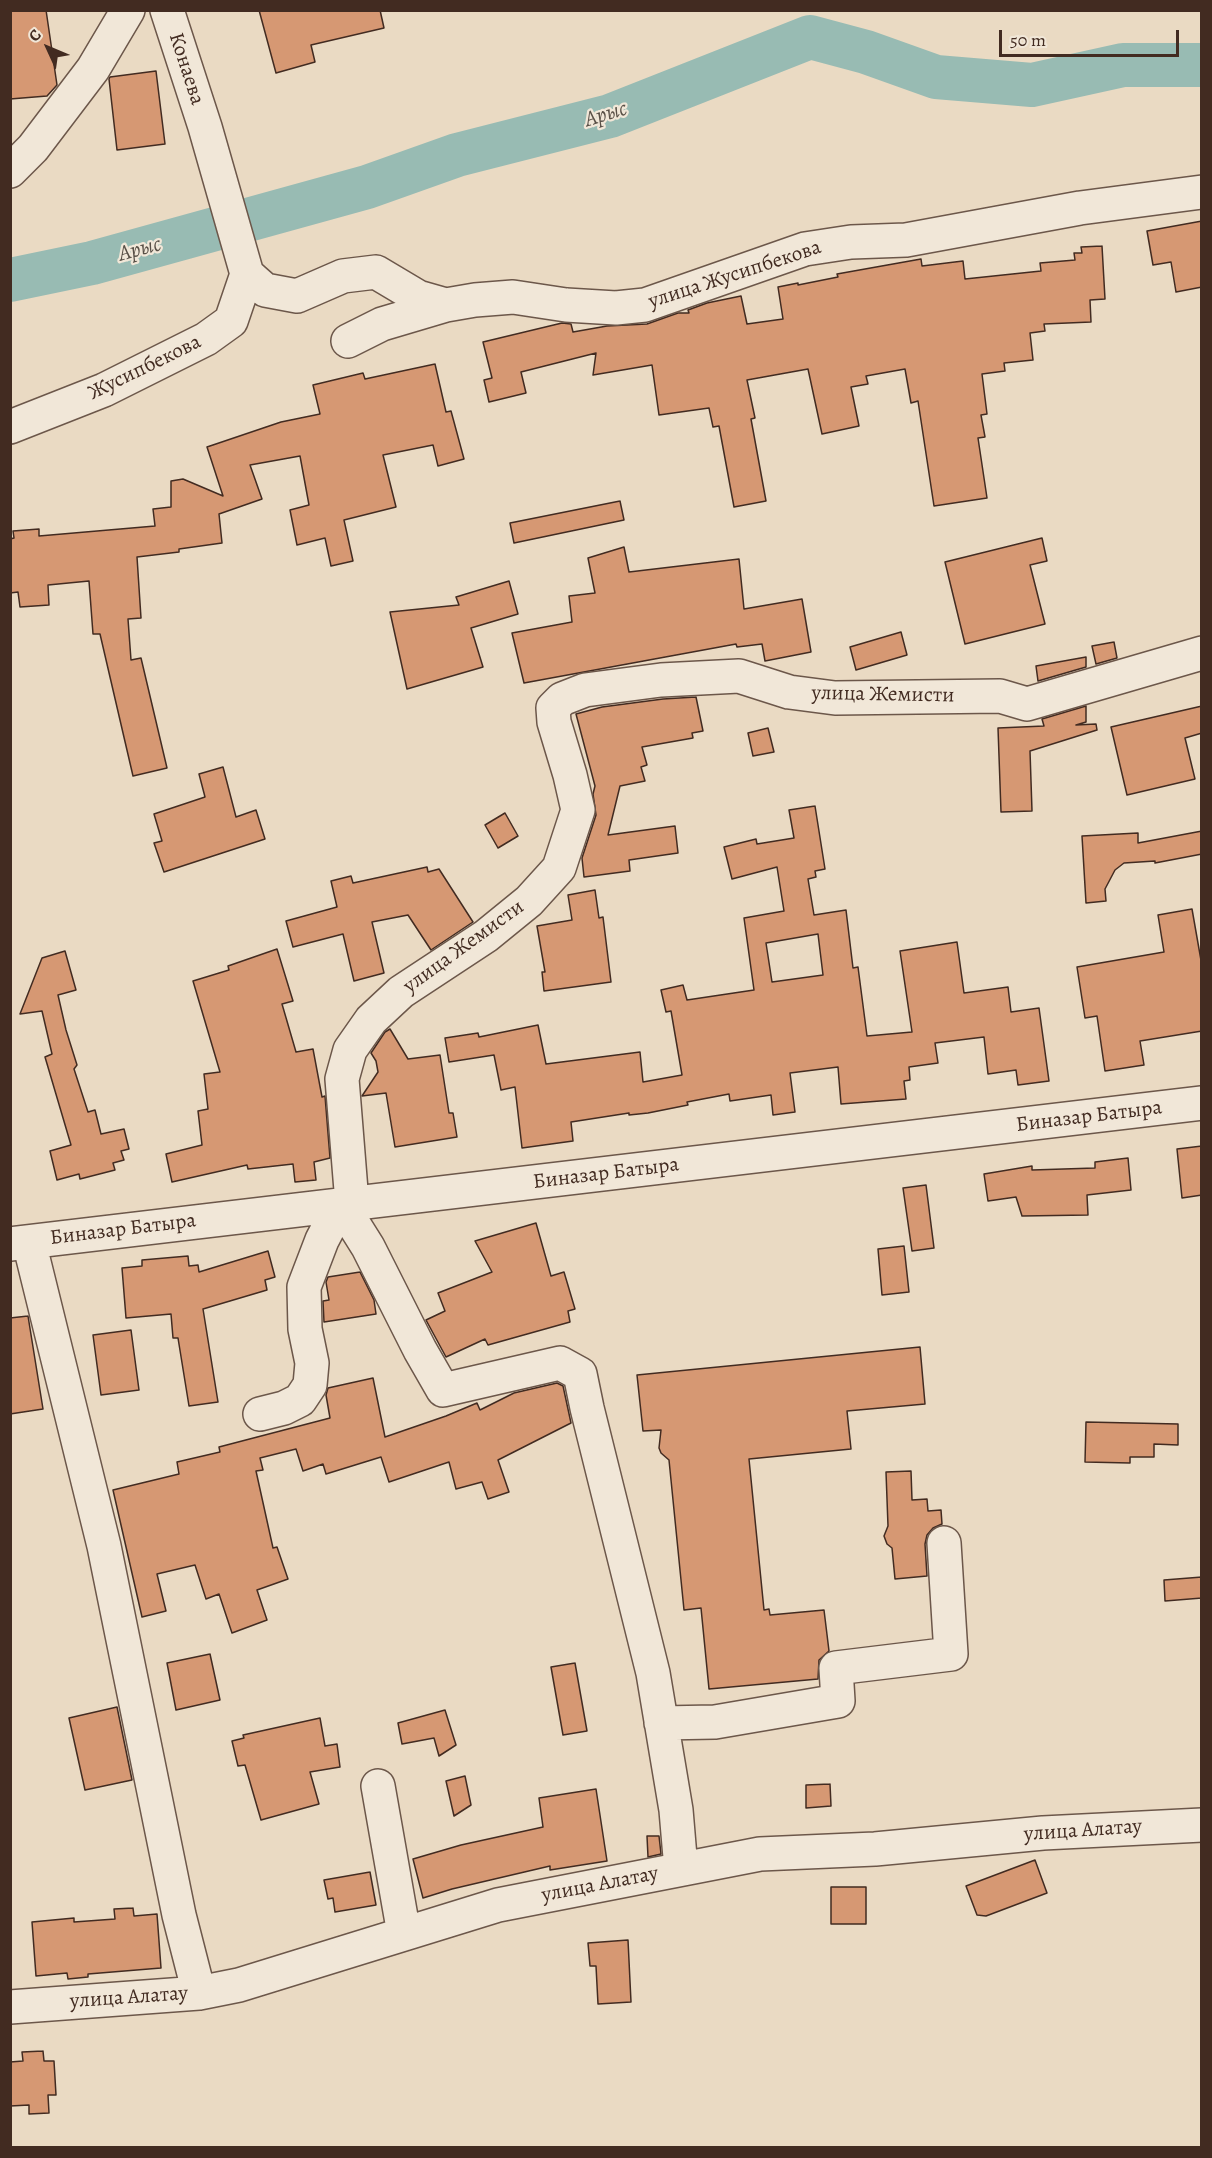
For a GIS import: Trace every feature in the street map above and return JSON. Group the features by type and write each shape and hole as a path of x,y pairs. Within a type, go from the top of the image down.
{"street":[{"path":"10,171 33,148 93,69 128,10"},
{"name":"Конаева","path":"167,10 205,127 248,274"},
{"name":"улица Жусипбекова","path":"248,274 264,290 297,296 343,276 376,272 418,297 446,305 513,297 586,307 616,308 645,305 805,249 851,242 906,240 1080,208 1202,192"},
{"name":"Жусипбекова","path":"10,427 104,390 206,339 231,321 248,274"},
{"path":"348,341 382,324 446,305"},
{"name":"улица Жемисти","path":"347,1203 342,1079 350,1050 371,1020 401,992 486,936 529,901 559,868 578,810 554,722 553,708 562,699 585,690 661,680 739,676 789,692 835,698 1000,696 1027,705 1202,653"},
{"name":"Биназар Батыра","path":"20,1243 1202,1103"},
{"path":"260,1414 284,1408 300,1400 310,1385 312,1363 305,1329 304,1287 322,1240 347,1203"},
{"path":"347,1203 420,1350 443,1390 560,1363 580,1374 653,1673 676,1810 681,1869"},
{"path":"20,1243 104,1546 179,1915 199,1993"},
{"path":"662,1723 715,1722 838,1701 836,1668 951,1654 944,1543"},
{"path":"378,1786 404,1934"},
{"name":"улица Алатау","path":"10,2007 199,1993 239,1985 498,1905 760,1854 875,1849 1043,1833 1202,1825"}],"building":[{"path":"10,10 46,10 57,85 47,96 10,99"},
{"path":"259,10 380,10 384,28 311,45 315,62 276,73"},
{"path":"156,71 165,144 117,150 109,79 110,77"},
{"path":"1202,221 1202,287 1176,292 1171,262 1153,265 1147,231"},
{"path":"1102,246 1105,299 1090,300 1091,322 1044,324 1045,331 1030,333 1033,360 1004,363 1005,371 982,374 987,414 981,415 985,437 978,438 987,498 934,506 918,401 911,403 905,369 866,376 868,384 851,387 859,426 822,434 808,369 747,380 755,418 751,419 766,501 734,507 719,426 713,427 709,408 659,415 652,365 593,375 596,353 521,372 526,393 489,402 484,380 492,378 483,342 562,323 571,324 573,332 607,326 647,324 678,313 689,313 688,310 707,303 741,296 747,324 783,319 778,287 798,283 798,285 838,277 837,274 921,259 922,266 963,261 965,279 1041,271 1040,263 1075,260 1074,253 1082,253 1081,247"},
{"path":"435,364 446,412 451,411 464,459 438,466 433,445 383,455 396,507 344,520 353,561 331,566 325,538 297,545 290,510 309,505 300,456 250,465 262,499 219,514 222,543 179,549 179,552 137,557 141,618 128,619 131,660 141,658 167,768 133,776 100,634 93,634 89,581 48,585 49,605 20,607 18,592 10,593 10,539 14,538 13,531 39,529 39,536 155,526 153,509 171,507 171,481 183,479 223,496 207,447 281,422 320,414 313,385 363,373 365,379"},
{"path":"620,501 624,520 514,543 510,523"},
{"path":"1042,538 1047,561 1030,565 1045,624 965,644 945,562"},
{"path":"624,547 629,572 739,559 744,609 802,599 811,652 765,661 762,644 737,647 736,644 524,683 512,633 572,622 569,596 595,593 588,558"},
{"path":"509,581 518,614 471,628 483,667 407,689 390,612 459,605 456,597"},
{"path":"901,632 907,655 856,670 850,647"},
{"path":"1114,642 1117,658 1096,664 1092,646"},
{"path":"1086,657 1086,667 1038,681 1036,666"},
{"path":"696,697 703,731 692,733 693,738 642,747 647,765 641,767 645,781 620,786 608,835 675,826 678,853 629,860 630,871 584,877 582,858 596,815 593,794 595,786 576,714 602,707"},
{"path":"1086,706 1086,722 1076,725 1096,724 1097,730 1030,751 1032,811 1001,812 998,728 1044,726 1042,719"},
{"path":"1202,706 1202,733 1185,738 1195,779 1127,795 1111,727"},
{"path":"768,728 774,752 753,756 748,733"},
{"path":"223,767 236,817 256,810 265,839 164,872 154,843 162,841 154,814 205,797 199,774"},
{"path":"815,806 825,869 815,871 816,877 808,879 814,915 846,910 853,968 858,967 867,1036 912,1032 900,951 957,942 964,993 1008,987 1011,1012 1039,1008 1049,1081 1018,1085 1016,1070 988,1074 984,1037 935,1043 938,1063 909,1067 910,1080 904,1081 906,1099 841,1104 838,1067 790,1073 795,1112 773,1115 771,1095 730,1101 729,1094 687,1102 688,1105 648,1113 629,1115 629,1113 571,1122 573,1141 522,1148 515,1087 501,1090 494,1055 449,1062 445,1038 478,1033 479,1037 538,1025 546,1064 640,1052 643,1082 682,1075 671,1011 666,1012 661,990 683,985 687,1000 754,990 744,918 784,911 777,867 732,879 724,847 756,839 757,844 794,838 789,810","holes":["818,934 823,975 772,982 766,943"]},
{"path":"505,813 518,836 498,848 485,825"},
{"path":"1202,831 1202,854 1155,863 1155,861 1124,863 1115,870 1105,889 1106,901 1086,903 1082,836 1138,833 1138,843"},
{"path":"427,867 428,872 439,869 473,922 431,950 408,915 372,922 384,973 354,981 343,934 293,947 286,921 337,907 331,881 351,876 353,883"},
{"path":"595,890 599,918 603,917 611,982 544,991 542,972 545,972 537,926 572,920 568,895"},
{"path":"1192,909 1202,966 1202,1031 1140,1041 1144,1065 1105,1071 1097,1016 1085,1018 1077,967 1164,952 1158,915"},
{"path":"277,949 293,1001 282,1004 296,1052 313,1049 322,1097 325,1096 330,1158 314,1162 316,1180 295,1182 293,1164 248,1169 247,1165 172,1182 166,1154 202,1145 198,1111 208,1109 204,1074 220,1072 193,981 229,970 228,966"},
{"path":"65,951 76,990 58,995 77,1065 74,1069 88,1112 95,1110 101,1134 124,1129 129,1149 121,1151 124,1160 113,1163 115,1170 80,1179 79,1174 57,1180 50,1151 71,1145 45,1057 52,1054 42,1011 20,1014 42,958"},
{"path":"390,1029 408,1059 440,1055 449,1113 453,1113 457,1137 395,1147 386,1093 362,1096 378,1072 376,1061 371,1053 385,1032"},
{"path":"1202,1146 1202,1195 1182,1198 1177,1149"},
{"path":"1128,1158 1131,1190 1087,1195 1088,1215 1022,1216 1016,1197 988,1201 984,1174 1032,1166 1032,1170 1095,1168 1095,1162"},
{"path":"926,1185 934,1248 912,1251 903,1188"},
{"path":"536,1223 551,1276 564,1272 575,1309 568,1311 570,1322 488,1345 485,1339 446,1357 426,1320 445,1311 438,1293 492,1272 475,1241"},
{"path":"904,1246 909,1292 882,1295 878,1249"},
{"path":"268,1251 275,1277 265,1280 267,1290 203,1309 218,1402 189,1406 178,1338 173,1338 171,1314 126,1318 122,1268 142,1266 142,1260 188,1256 189,1266 198,1265 199,1272"},
{"path":"360,1272 374,1300 376,1314 324,1322 323,1301 329,1300 326,1282 328,1277"},
{"path":"28,1316 43,1409 10,1414 10,1318"},
{"path":"131,1330 139,1390 101,1395 93,1335"},
{"path":"920,1347 925,1404 847,1411 851,1449 749,1459 764,1610 769,1609 770,1615 824,1610 829,1651 819,1660 818,1679 709,1689 701,1608 684,1610 669,1460 659,1448 661,1430 643,1431 637,1375"},
{"path":"373,1378 385,1437 477,1403 480,1410 514,1393 557,1383 563,1386 571,1423 498,1460 509,1492 488,1499 482,1482 456,1489 449,1462 389,1482 381,1457 326,1474 323,1464 303,1471 296,1449 260,1458 263,1470 256,1471 273,1548 277,1547 288,1579 257,1590 267,1620 232,1633 219,1594 206,1599 195,1565 157,1574 166,1611 142,1617 113,1490 179,1474 177,1462 220,1452 219,1447 330,1418 326,1395 328,1388"},
{"path":"1086,1422 1178,1424 1178,1445 1154,1444 1154,1457 1130,1457 1130,1463 1085,1462"},
{"path":"911,1471 912,1500 927,1499 928,1511 941,1510 942,1524 933,1528 927,1535 925,1544 927,1576 895,1579 892,1548 887,1544 884,1536 888,1526 886,1472"},
{"path":"1202,1577 1202,1598 1165,1601 1164,1580"},
{"path":"210,1654 220,1700 176,1710 167,1663"},
{"path":"575,1663 587,1731 563,1735 551,1667"},
{"path":"117,1707 132,1780 85,1790 69,1718"},
{"path":"445,1710 456,1745 439,1756 434,1738 402,1744 398,1723"},
{"path":"320,1718 325,1746 337,1744 340,1767 310,1772 319,1804 261,1820 245,1765 238,1766 232,1741 244,1738 243,1735"},
{"path":"465,1776 471,1805 454,1816 446,1781"},
{"path":"830,1784 831,1806 806,1808 806,1785"},
{"path":"596,1789 607,1861 550,1870 550,1866 423,1898 413,1859 461,1845 543,1827 539,1798"},
{"path":"647,1836 659,1836 661,1854 648,1857"},
{"path":"1035,1860 1047,1893 986,1916 977,1915 966,1886"},
{"path":"370,1872 376,1905 335,1912 333,1898 328,1899 324,1880"},
{"path":"831,1887 866,1887 866,1924 831,1924"},
{"path":"133,1908 134,1916 157,1914 161,1968 88,1974 88,1977 68,1979 67,1973 36,1976 32,1922 74,1918 74,1922 115,1919 114,1909"},
{"path":"628,1940 631,2002 598,2004 596,1966 590,1966 588,1943"},
{"path":"43,2051 44,2061 54,2061 56,2095 48,2095 49,2113 29,2114 29,2105 10,2106 10,2062 23,2061 22,2052"}],"waterway":[{"name":"Арыс","path":"10,280 92,263 367,187 457,155 610,116 810,37 866,52 936,77 1032,85 1123,65 1202,65"}]}
